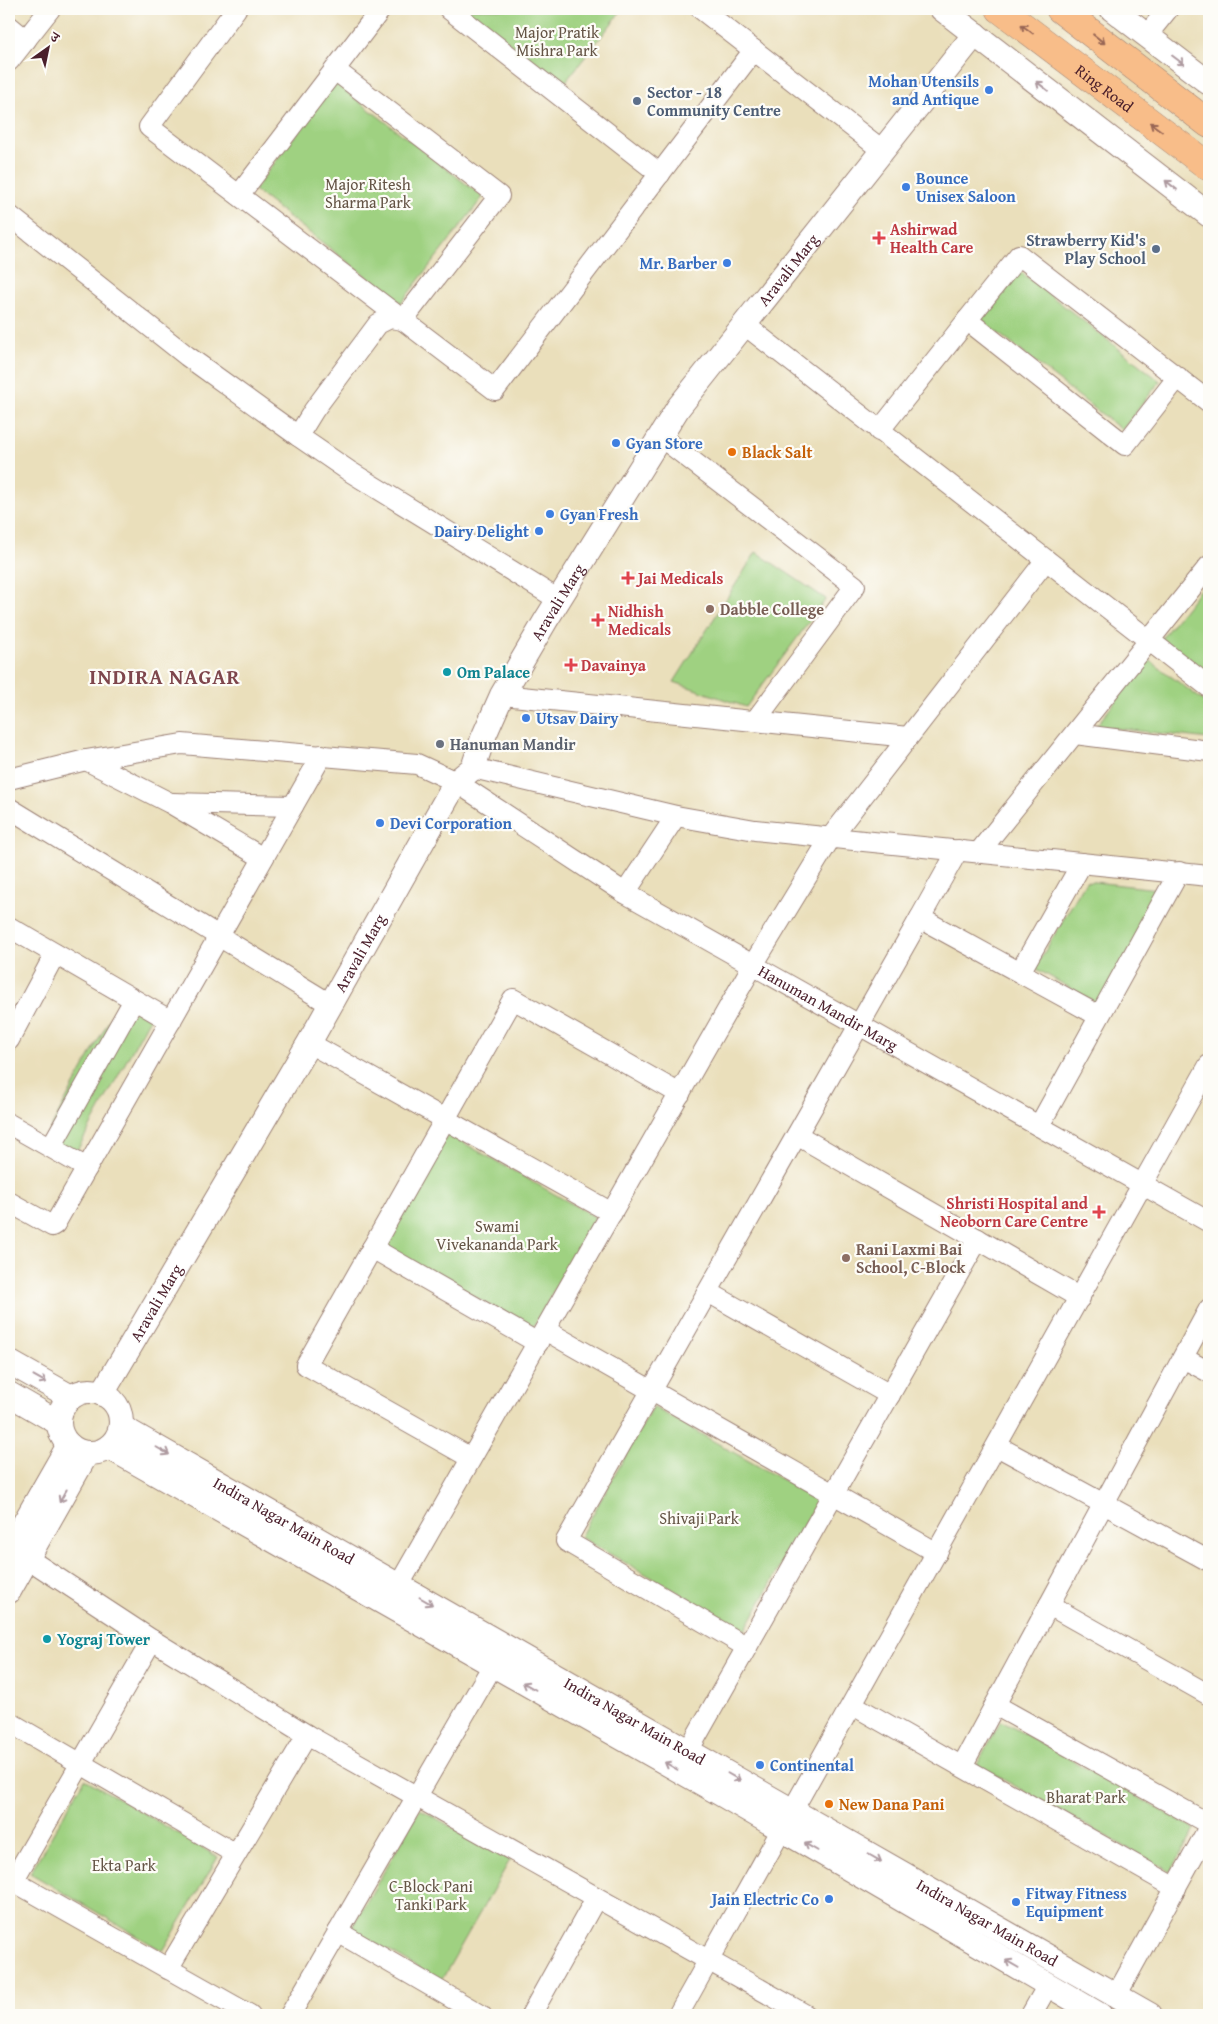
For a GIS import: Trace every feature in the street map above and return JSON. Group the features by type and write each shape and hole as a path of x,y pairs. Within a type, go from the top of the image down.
{"highway":[{"name":"Ring Road","path":"1000,9 1209,166"},
{"path":"1060,9 1209,124"}],"street":[{"path":"9,62 50,9"},
{"path":"236,9 149,127 495,390 754,50"},
{"path":"239,195 381,9"},
{"path":"449,9 660,174"},
{"path":"701,9 882,150"},
{"path":"942,9 1209,215"},
{"path":"1112,9 1209,84"},
{"path":"1147,36 1168,9"},
{"path":"9,26 26,40"},
{"name":"Aravali Marg","path":"102,1394 464,775 502,695 678,408 975,34"},
{"path":"335,70 499,196 403,320"},
{"path":"9,214 187,356 298,436 349,471 559,600"},
{"path":"879,431 1019,254 1209,402"},
{"path":"298,436 314,410 378,324 390,318 403,320"},
{"path":"967,320 1125,445 1178,378"},
{"path":"745,326 1209,687"},
{"path":"661,437 855,586 755,721"},
{"path":"393,1596 753,965 832,837 1046,560"},
{"path":"979,852 1209,566"},
{"path":"502,695 908,737"},
{"path":"1075,734 1209,751"},
{"path":"9,779 86,760 182,744 322,755 418,764 464,775 755,830 1209,876"},
{"path":"9,1202 52,1226 87,1168 322,755"},
{"path":"86,760 170,803 264,858"},
{"name":"Hanuman Mandir Marg","path":"464,775 625,893 1209,1222"},
{"path":"170,803 294,806"},
{"path":"9,808 330,1004"},
{"path":"625,893 676,816"},
{"path":"747,1647 566,1541 958,850"},
{"path":"1020,972 1082,863"},
{"path":"1039,1126 1178,872"},
{"path":"920,918 1099,1016"},
{"path":"9,927 171,1021"},
{"path":"9,1040 15,1013 55,954"},
{"path":"471,1458 306,1365 513,999 680,1094"},
{"path":"51,1147 134,1000"},
{"path":"309,1043 612,1213"},
{"path":"678,2015 938,1553 1209,1065"},
{"path":"9,1124 87,1168"},
{"path":"797,1135 1080,1298"},
{"path":"688,1751 978,1240"},
{"path":"372,1248 541,1336 652,1391 938,1553"},
{"path":"708,1292 890,1394"},
{"path":"962,1766 1209,1309"},
{"path":"1183,1358 1209,1372"},
{"path":"9,1362 72,1397"},
{"path":"89,1391 102,1394 111,1400 118,1409 121,1427 115,1442 103,1451 78,1449 63,1437 59,1423 61,1411 72,1397 89,1391"},
{"path":"9,1394 59,1423"},
{"name":"Indira Nagar Main Road","path":"121,1427 393,1596 493,1665 1150,2015"},
{"path":"997,1446 1209,1559"},
{"name":"Indira Nagar Main Road","path":"109,1447 688,1751 788,1821 1048,1985 1100,2015"},
{"path":"9,1591 18,1554 78,1449"},
{"path":"18,1554 152,1640 307,1735 806,2015"},
{"path":"1049,1605 1209,1696"},
{"path":"152,1640 13,1880 250,2015"},
{"path":"290,2015 493,1665"},
{"path":"853,1705 1176,1888"},
{"path":"995,1705 1209,1826 1116,1996"},
{"path":"9,1722 236,1854"},
{"path":"168,1969 307,1735"},
{"path":"531,2015 596,1898"},
{"path":"338,1932 481,2015"},
{"path":"1031,2015 1048,1985"}],"green space":[{"name":"Major Pratik Mishra Park","path":"465,9 623,9 563,85"},
{"name":"Major Ritesh Sharma Park","path":"335,83 483,197 401,303 254,190"},
{"path":"1018,270 1160,381 1122,430 980,319"},
{"path":"756,552 826,599 746,707 674,682"},
{"path":"1209,578 1209,676 1161,639"},
{"path":"1149,660 1209,705 1209,739 1096,726"},
{"path":"1086,881 1166,890 1098,1004 1035,968"},
{"path":"119,1002 150,1018 73,1158 43,1142"},
{"name":"Swami Vivekananda Park","path":"448,1134 595,1217 532,1329 385,1246"},
{"name":"Shivaji Park","path":"653,1407 818,1500 745,1630 580,1537"},
{"name":"Bharat Park","path":"1001,1721 1195,1829 1171,1872 977,1765"},
{"name":"Ekta Park","path":"85,1779 218,1857 163,1951 30,1873"},
{"name":"C-Block Pani Tanki Park","path":"420,1809 510,1860 441,1981 351,1929"}],"place":[{"name":"Mohan Utensils and Antique","path":"989,90"},
{"name":"Sector - 18 Community Centre","path":"637,101"},
{"name":"Bounce Unisex Saloon","path":"906,187"},
{"name":"Ashirwad Health Care","path":"879,238"},
{"name":"Strawberry Kid's Play School","path":"1156,249"},
{"name":"Mr. Barber","path":"727,263"},
{"name":"Gyan Store","path":"616,443"},
{"name":"Black Salt","path":"732,452"},
{"name":"Gyan Fresh","path":"550,514"},
{"name":"Dairy Delight","path":"539,531"},
{"name":"Jai Medicals","path":"628,578"},
{"name":"Dabble College","path":"710,609"},
{"name":"Nidhish Medicals","path":"598,620"},
{"name":"Davainya","path":"571,665"},
{"name":"Om Palace","path":"447,672"},
{"name":"Utsav Dairy","path":"526,718"},
{"name":"Hanuman Mandir","path":"440,744"},
{"name":"Devi Corporation","path":"380,823"},
{"name":"Shristi Hospital and Neoborn Care Centre","path":"1099,1212"},
{"name":"Rani Laxmi Bai School, C-Block","path":"846,1258"},
{"name":"Yograj Tower","path":"47,1639"},
{"name":"Continental","path":"760,1765"},
{"name":"New Dana Pani","path":"829,1804"},
{"name":"Jain Electric Co","path":"829,1899"},
{"name":"Fitway Fitness Equipment","path":"1016,1902"}],"district":[{"name":"INDIRA NAGAR","path":"165,677"}]}
